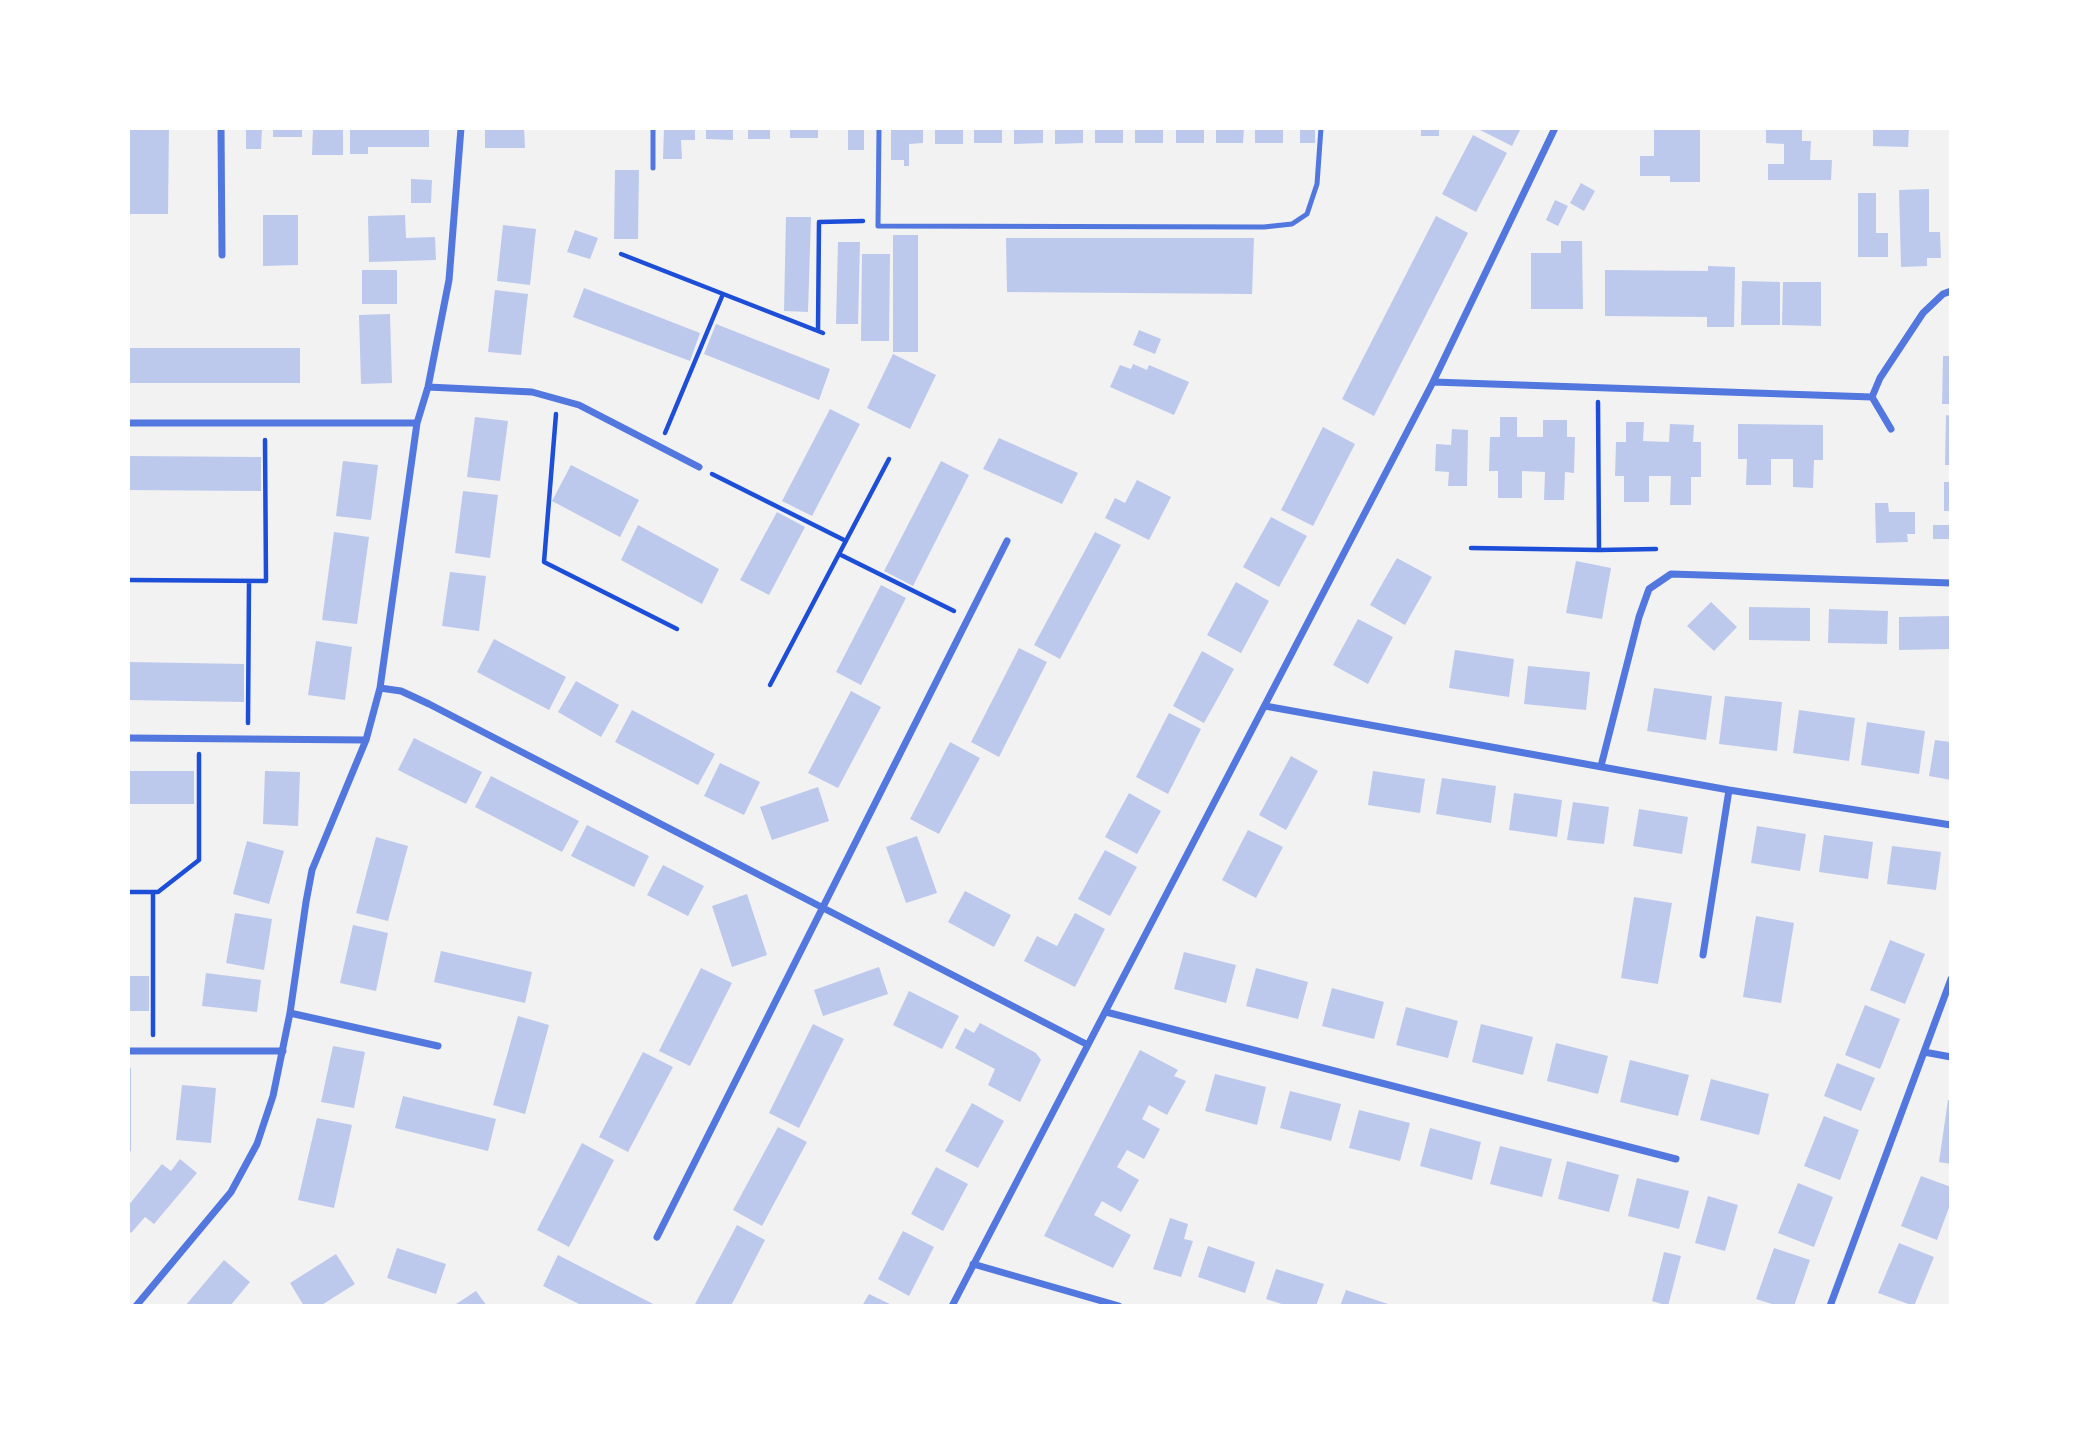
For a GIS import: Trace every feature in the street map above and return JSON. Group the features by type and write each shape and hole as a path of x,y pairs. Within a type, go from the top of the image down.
{"street":[{"path":"222,128 222,255"},
{"path":"136,1306 231,1192 257,1144 273,1096 290,1013 312,870 366,740 380,688 417,423 428,387 449,280 461,128"},
{"path":"952,1306 1433,382 1555,128"},
{"path":"1872,397 1880,379 1923,313 1943,294 1951,291"},
{"path":"1433,382 1872,397"},
{"path":"428,387 532,392 579,405 699,467"},
{"path":"1872,397 1891,429"},
{"path":"128,423 417,423"},
{"path":"657,1237 1007,541"},
{"path":"1601,766 1639,617 1649,589 1671,574 1951,583"},
{"path":"380,688 401,691 429,704 1088,1045"},
{"path":"1265,706 1730,790 1951,825"},
{"path":"128,738 366,740"},
{"path":"1703,955 1730,790"},
{"path":"1830,1306 1951,979"},
{"path":"1106,1012 1676,1159"},
{"path":"290,1013 438,1046"},
{"path":"128,1051 283,1051"},
{"path":"1924,1052 1951,1057"},
{"path":"974,1264 1119,1306"}],"lane":[{"path":"653,128 653,168"},
{"path":"879,128 878,226 1264,227 1292,224 1307,214 1317,184 1321,128"}],"path":[{"path":"621,254 820,332 819,222 878,220"},
{"path":"660,447 723,294"},
{"path":"1598,388 1599,550"},
{"path":"558,400 544,562 677,629"},
{"path":"128,580 266,581 265,423"},
{"path":"770,685 889,459"},
{"path":"699,467 846,541"},
{"path":"1471,548 1656,549"},
{"path":"839,554 969,619"},
{"path":"248,739 249,581"},
{"path":"128,892 158,892 199,860 199,739"},
{"path":"153,892 153,1051"},
{"path":"128,1051 128,1151"}],"building":[{"path":"128,128 169,128 168,214 128,214"},
{"path":"246,128 262,128 261,149 246,149"},
{"path":"273,128 302,128 302,137 273,137"},
{"path":"313,128 343,128 343,155 312,155"},
{"path":"350,128 429,128 429,147 368,147 368,154 350,154"},
{"path":"485,128 524,128 525,148 485,148"},
{"path":"664,128 695,128 695,140 681,140 682,159 663,159"},
{"path":"706,128 733,128 733,140 706,139"},
{"path":"748,128 770,128 770,139 748,139"},
{"path":"790,128 818,128 818,138 790,138"},
{"path":"848,128 864,128 864,150 848,150"},
{"path":"891,128 923,128 923,143 909,144 909,166 904,166 904,160 891,160"},
{"path":"935,128 963,128 963,144 935,144"},
{"path":"974,128 1002,128 1002,143 974,143"},
{"path":"1014,128 1043,128 1043,143 1014,144"},
{"path":"1055,128 1083,128 1083,143 1055,144"},
{"path":"1095,128 1123,128 1123,143 1095,143"},
{"path":"1135,128 1163,128 1163,143 1135,143"},
{"path":"1176,128 1204,128 1204,143 1176,143"},
{"path":"1216,128 1244,128 1243,143 1216,143"},
{"path":"1255,128 1283,128 1283,143 1255,143"},
{"path":"1300,128 1315,128 1315,143 1300,143"},
{"path":"1421,128 1439,128 1439,136 1421,136"},
{"path":"1476,128 1521,128 1512,146"},
{"path":"1654,128 1700,128 1700,182 1670,182 1670,176 1640,176 1640,156 1654,156"},
{"path":"1766,128 1802,128 1802,141 1811,141 1810,160 1832,160 1831,180 1768,180 1768,164 1784,164 1784,144 1766,143"},
{"path":"1873,128 1909,128 1908,147 1873,146"},
{"path":"1473,135 1507,153 1476,212 1442,194"},
{"path":"615,170 639,170 638,239 614,239"},
{"path":"411,179 432,180 431,203 411,203"},
{"path":"1581,183 1595,191 1584,211 1570,203"},
{"path":"1929,189 1929,232 1940,232 1941,258 1927,258 1927,266 1901,267 1899,190"},
{"path":"1858,193 1876,193 1876,233 1888,233 1888,257 1858,257"},
{"path":"1555,200 1568,206 1558,226 1546,220"},
{"path":"263,215 298,215 298,265 263,266"},
{"path":"405,215 406,238 435,237 436,260 369,262 368,216"},
{"path":"1436,216 1468,233 1374,416 1342,399"},
{"path":"786,217 811,217 808,312 784,311"},
{"path":"503,225 536,229 530,285 497,281"},
{"path":"575,230 598,238 590,259 567,252"},
{"path":"893,235 918,235 918,352 893,352"},
{"path":"1006,238 1254,238 1252,294 1007,292"},
{"path":"1561,241 1582,241 1583,309 1531,309 1531,253 1561,253"},
{"path":"838,242 860,242 858,324 836,324"},
{"path":"862,254 890,254 889,341 861,341"},
{"path":"1708,266 1735,267 1734,327 1707,327 1707,317 1605,316 1605,270 1708,271"},
{"path":"362,270 397,270 397,304 362,304"},
{"path":"1742,281 1780,282 1780,325 1741,325"},
{"path":"1783,282 1821,282 1821,326 1782,325"},
{"path":"584,288 700,333 690,361 573,317"},
{"path":"495,290 528,294 521,355 488,352"},
{"path":"390,314 392,383 361,384 359,315"},
{"path":"716,324 830,369 819,400 704,354"},
{"path":"1139,330 1161,339 1155,354 1133,345"},
{"path":"128,348 300,348 300,383 128,383"},
{"path":"893,354 936,375 910,429 867,408"},
{"path":"1943,356 1951,356 1951,404 1942,404"},
{"path":"1133,364 1147,370 1149,365 1189,382 1174,415 1110,387 1120,365 1131,369"},
{"path":"830,409 860,424 812,516 782,501"},
{"path":"1946,415 1951,416 1951,465 1945,465"},
{"path":"475,417 508,421 500,481 467,477"},
{"path":"1500,417 1517,417 1517,437 1543,437 1543,420 1567,420 1567,437 1575,437 1574,473 1565,472 1564,500 1544,500 1545,472 1522,471 1522,498 1498,498 1498,471 1489,471 1490,437 1500,437"},
{"path":"1626,422 1644,422 1643,441 1669,442 1670,424 1694,425 1693,442 1701,442 1701,477 1691,477 1691,505 1670,505 1671,476 1649,476 1649,502 1624,502 1624,476 1615,476 1616,442 1626,442"},
{"path":"1738,424 1823,425 1823,460 1814,460 1813,488 1793,487 1793,459 1771,459 1771,485 1746,485 1747,459 1738,459"},
{"path":"1323,427 1355,444 1313,526 1281,510"},
{"path":"1452,429 1468,430 1467,486 1448,486 1449,472 1435,471 1436,444 1451,445"},
{"path":"999,438 1078,473 1062,504 983,469"},
{"path":"128,456 261,457 261,491 128,490"},
{"path":"343,461 378,465 371,520 336,516"},
{"path":"941,461 969,475 913,586 884,571"},
{"path":"571,465 639,500 620,537 552,501"},
{"path":"1137,480 1171,497 1149,540 1105,518 1115,498 1125,503"},
{"path":"1944,482 1951,482 1951,511 1944,511"},
{"path":"463,491 498,495 490,558 455,553"},
{"path":"1875,503 1888,503 1889,512 1915,512 1915,534 1907,534 1908,542 1876,543"},
{"path":"777,512 805,527 769,595 740,580"},
{"path":"1271,517 1307,536 1279,587 1243,567"},
{"path":"638,525 719,569 702,604 621,560"},
{"path":"1933,525 1951,525 1951,539 1933,539"},
{"path":"334,532 369,537 357,624 322,620"},
{"path":"1095,532 1121,545 1060,659 1034,645"},
{"path":"1397,558 1432,577 1405,625 1370,605"},
{"path":"1576,561 1611,568 1602,619 1566,613"},
{"path":"450,572 486,576 479,631 442,626"},
{"path":"1236,582 1269,601 1241,653 1207,635"},
{"path":"881,585 906,598 861,685 836,672"},
{"path":"1711,602 1737,627 1714,651 1687,626"},
{"path":"1749,607 1810,608 1810,641 1749,640"},
{"path":"1829,609 1888,611 1887,644 1828,643"},
{"path":"1951,616 1951,649 1899,650 1899,617"},
{"path":"1358,619 1393,637 1368,684 1333,665"},
{"path":"494,639 566,677 549,710 477,672"},
{"path":"316,641 352,647 345,700 308,695"},
{"path":"1019,648 1047,662 999,757 971,742"},
{"path":"1455,650 1514,659 1509,697 1449,688"},
{"path":"1202,651 1234,669 1204,723 1173,706"},
{"path":"128,662 244,664 244,702 128,700"},
{"path":"1528,666 1590,672 1586,710 1524,704"},
{"path":"576,681 619,705 601,737 558,712"},
{"path":"1654,688 1712,696 1706,740 1647,731"},
{"path":"851,691 881,707 838,788 808,773"},
{"path":"1725,696 1782,702 1777,751 1719,744"},
{"path":"632,710 715,754 698,785 615,742"},
{"path":"1799,710 1855,718 1849,761 1793,753"},
{"path":"1169,713 1201,729 1168,794 1136,777"},
{"path":"1867,722 1925,731 1919,774 1861,765"},
{"path":"414,738 482,772 466,804 398,770"},
{"path":"1935,740 1951,742 1951,780 1929,776"},
{"path":"950,742 980,758 939,834 910,819"},
{"path":"1291,756 1318,771 1286,830 1259,815"},
{"path":"720,763 760,782 744,815 704,796"},
{"path":"128,771 194,771 194,804 128,804"},
{"path":"265,771 300,772 298,826 263,824"},
{"path":"1373,771 1425,779 1420,813 1368,805"},
{"path":"491,776 579,821 562,852 475,807"},
{"path":"1442,778 1496,786 1491,823 1436,814"},
{"path":"818,787 829,821 772,840 760,807"},
{"path":"1129,793 1161,811 1137,854 1105,837"},
{"path":"1514,793 1562,800 1557,837 1509,830"},
{"path":"1573,802 1609,807 1604,844 1567,840"},
{"path":"1639,809 1688,817 1682,854 1633,846"},
{"path":"587,825 649,856 634,887 571,856"},
{"path":"1757,826 1806,834 1800,871 1751,863"},
{"path":"1248,830 1283,847 1256,898 1222,880"},
{"path":"1824,835 1873,842 1868,879 1819,872"},
{"path":"917,836 937,893 906,903 886,847"},
{"path":"376,837 408,846 388,921 356,913"},
{"path":"247,841 284,851 269,904 233,894"},
{"path":"1892,846 1941,852 1936,890 1887,884"},
{"path":"1105,850 1137,867 1110,916 1078,899"},
{"path":"663,865 704,886 688,916 647,895"},
{"path":"965,891 1011,915 994,947 948,922"},
{"path":"747,894 767,955 732,967 712,906"},
{"path":"1634,897 1672,903 1658,984 1621,978"},
{"path":"235,913 272,919 264,970 226,963"},
{"path":"1075,913 1105,929 1075,987 1024,961 1037,936 1057,946"},
{"path":"1756,916 1794,923 1781,1003 1743,997"},
{"path":"353,925 388,933 376,991 340,983"},
{"path":"1890,940 1925,954 1905,1004 1870,990"},
{"path":"441,951 532,972 525,1003 434,982"},
{"path":"1184,952 1236,965 1226,1003 1174,989"},
{"path":"879,967 888,994 823,1016 814,990"},
{"path":"701,968 732,983 690,1066 659,1051"},
{"path":"1256,968 1308,982 1298,1019 1246,1006"},
{"path":"206,973 261,980 257,1012 202,1006"},
{"path":"128,976 149,976 149,1011 128,1011"},
{"path":"1332,988 1384,1002 1374,1039 1322,1026"},
{"path":"909,991 959,1016 942,1049 893,1025"},
{"path":"1865,1005 1900,1019 1880,1069 1845,1055"},
{"path":"1406,1007 1458,1021 1448,1058 1396,1045"},
{"path":"518,1016 549,1025 525,1114 493,1105"},
{"path":"980,1023 1036,1053 1041,1060 1020,1102 988,1085 995,1069 955,1048 965,1028 974,1033"},
{"path":"813,1024 844,1039 799,1128 769,1113"},
{"path":"1481,1024 1533,1037 1523,1075 1472,1062"},
{"path":"1556,1043 1608,1056 1598,1094 1547,1081"},
{"path":"333,1046 365,1052 354,1108 321,1102"},
{"path":"1140,1050 1178,1070 1174,1076 1186,1081 1167,1115 1149,1105 1142,1119 1160,1129 1144,1159 1127,1150 1117,1167 1139,1180 1121,1212 1102,1201 1094,1215 1131,1235 1113,1268 1044,1236"},
{"path":"643,1052 673,1067 628,1152 599,1137"},
{"path":"1630,1060 1689,1075 1678,1116 1620,1102"},
{"path":"1837,1063 1875,1078 1861,1111 1824,1096"},
{"path":"1215,1074 1266,1087 1257,1125 1205,1111"},
{"path":"1711,1079 1769,1094 1759,1135 1700,1120"},
{"path":"182,1085 216,1088 211,1143 176,1140"},
{"path":"1290,1091 1341,1104 1331,1141 1280,1128"},
{"path":"403,1096 496,1119 488,1151 395,1128"},
{"path":"1948,1100 1951,1100 1951,1164 1939,1162"},
{"path":"972,1103 1004,1121 978,1168 945,1151"},
{"path":"1359,1110 1410,1123 1400,1161 1349,1148"},
{"path":"1824,1116 1859,1130 1840,1180 1804,1166"},
{"path":"317,1118 352,1125 334,1208 298,1200"},
{"path":"778,1127 807,1142 762,1226 733,1210"},
{"path":"1430,1128 1481,1142 1472,1180 1420,1166"},
{"path":"582,1143 614,1160 569,1247 537,1230"},
{"path":"1500,1146 1552,1159 1542,1197 1490,1184"},
{"path":"180,1159 197,1173 154,1224 145,1217 131,1233 128,1230 128,1206 162,1164 171,1171"},
{"path":"1567,1161 1619,1175 1609,1212 1558,1199"},
{"path":"936,1167 968,1184 943,1231 911,1214"},
{"path":"1921,1176 1951,1187 1951,1202 1937,1240 1901,1226"},
{"path":"1637,1178 1689,1191 1679,1229 1628,1216"},
{"path":"1798,1183 1833,1197 1814,1247 1778,1233"},
{"path":"1708,1196 1738,1205 1725,1251 1695,1243"},
{"path":"1170,1218 1188,1224 1184,1239 1193,1241 1181,1277 1153,1269"},
{"path":"737,1225 765,1240 733,1302 730,1306 694,1306"},
{"path":"903,1231 934,1247 909,1296 878,1279"},
{"path":"1899,1243 1934,1257 1914,1306 1878,1293"},
{"path":"1208,1246 1255,1262 1245,1293 1198,1277"},
{"path":"397,1248 446,1264 436,1294 387,1278"},
{"path":"1774,1248 1810,1260 1794,1306 1778,1306 1756,1299"},
{"path":"1664,1252 1681,1256 1668,1306 1652,1301"},
{"path":"336,1254 355,1284 320,1306 304,1306 290,1283"},
{"path":"558,1255 657,1306 583,1306 543,1286"},
{"path":"224,1260 250,1282 230,1306 185,1306"},
{"path":"1276,1269 1324,1284 1316,1306 1288,1306 1266,1299"},
{"path":"1346,1290 1394,1306 1340,1306"},
{"path":"476,1291 487,1306 453,1306"},
{"path":"869,1294 894,1306 862,1306"}]}
